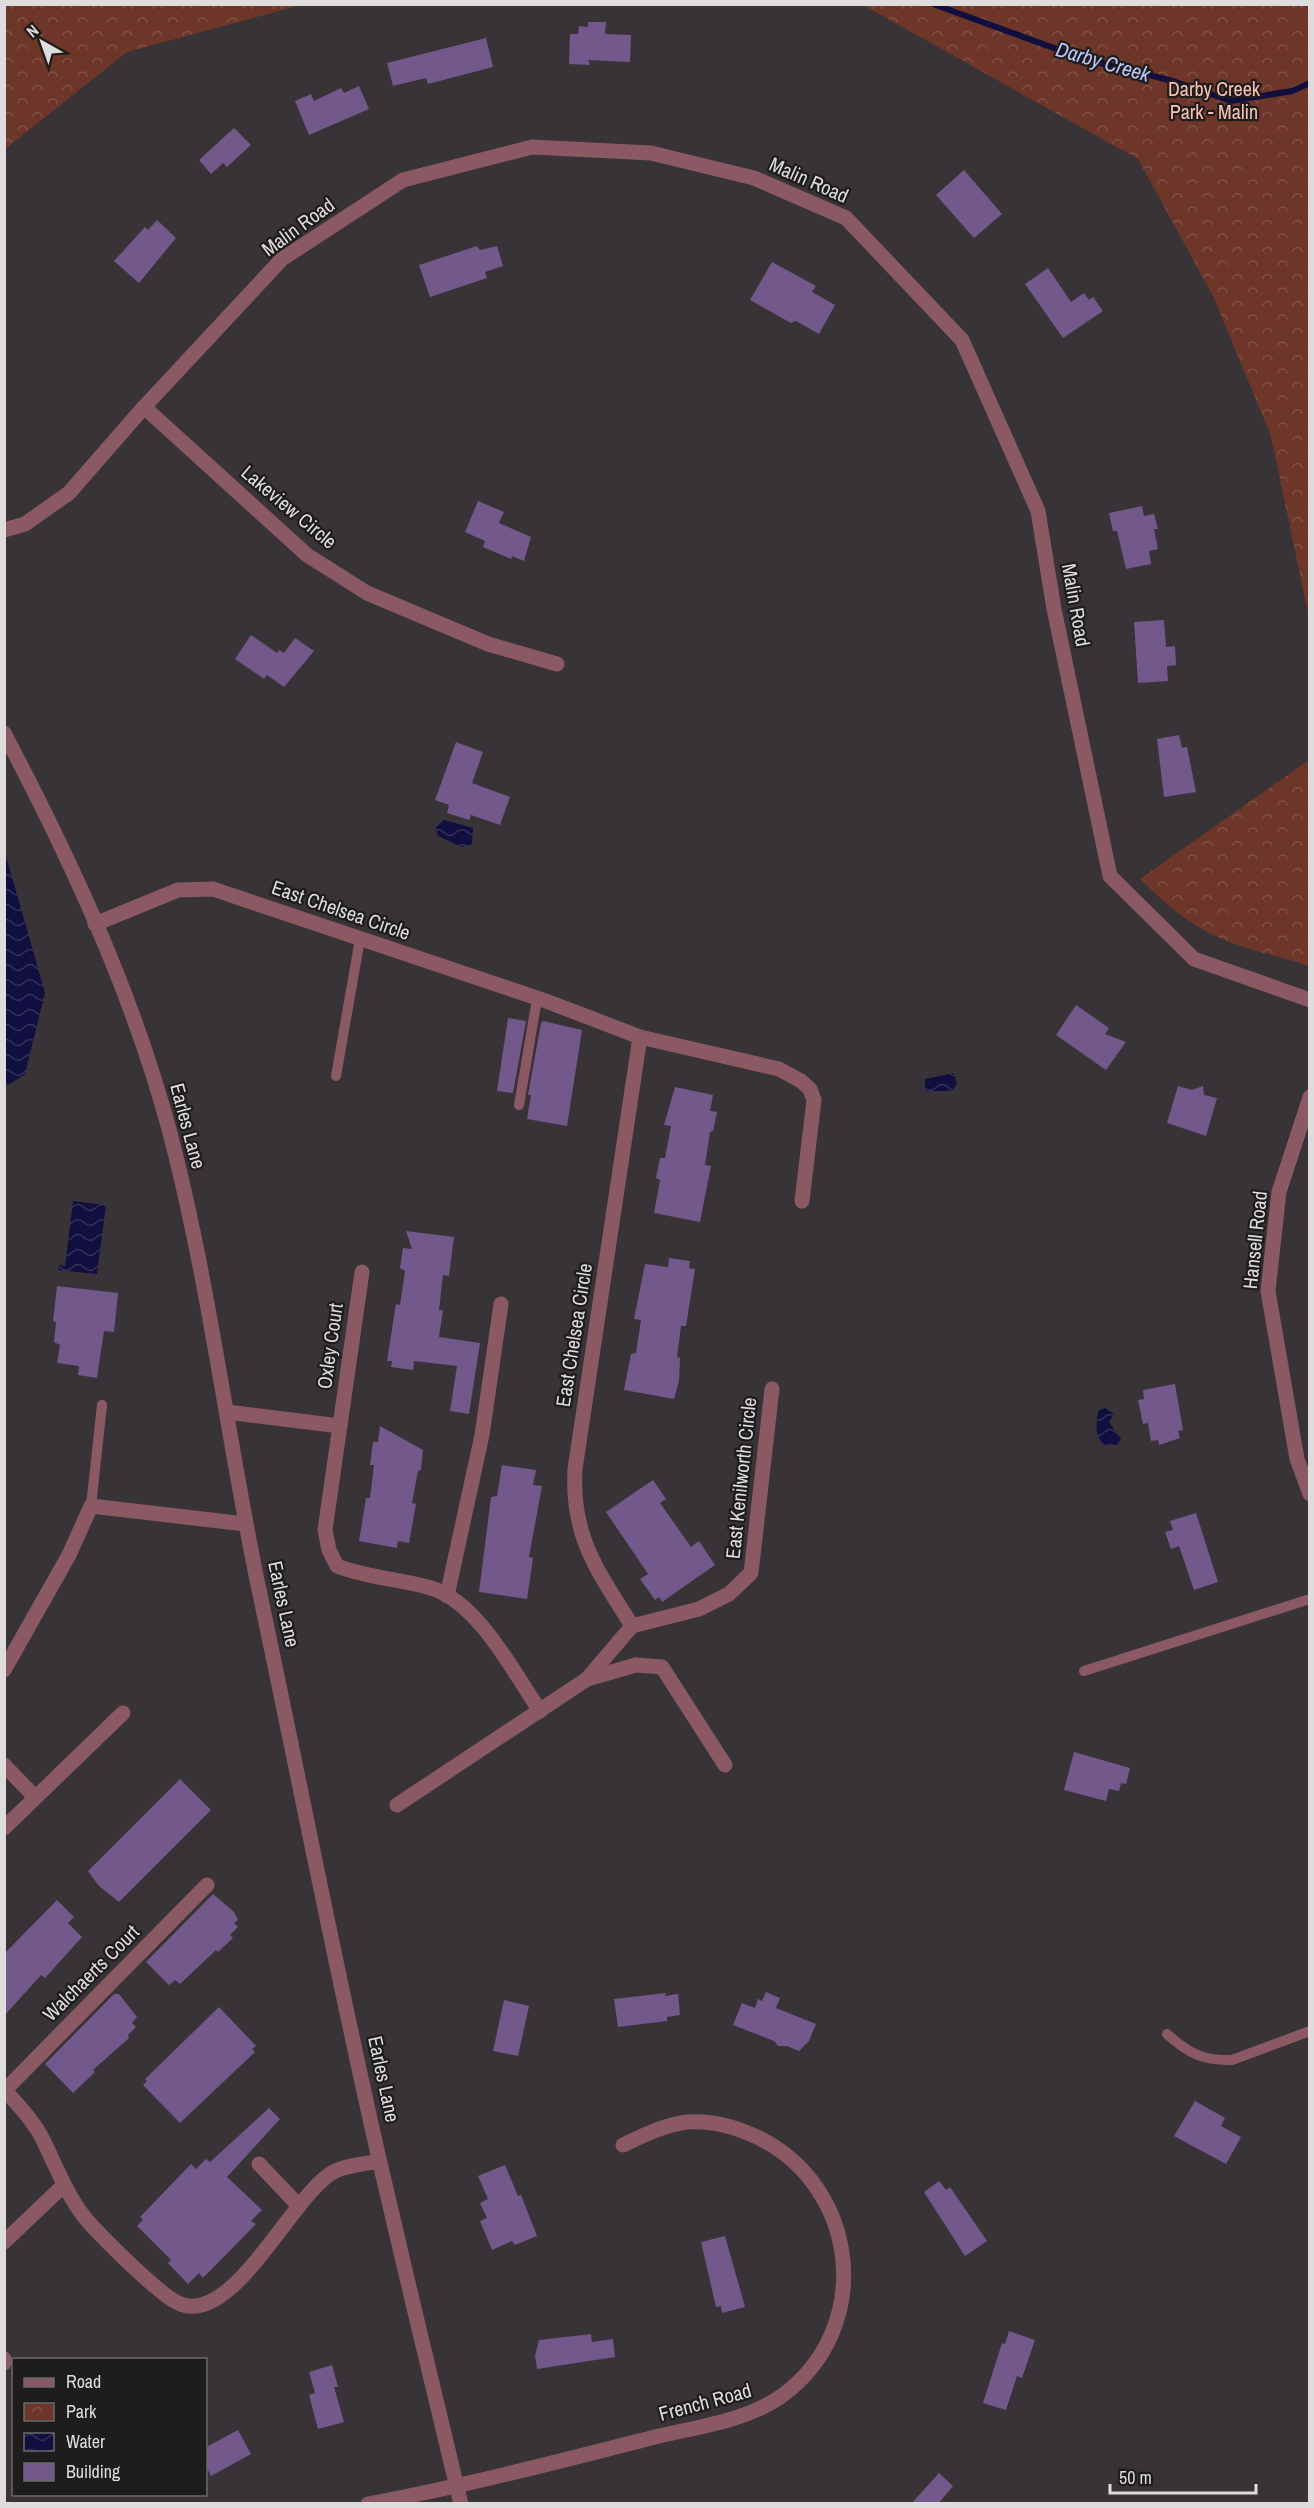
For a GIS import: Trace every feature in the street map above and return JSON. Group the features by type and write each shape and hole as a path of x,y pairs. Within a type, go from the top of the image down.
{"street":[{"name":"Malin Road","path":"4,530 25,524 69,493 144,407 282,259 403,180 532,147 651,153 754,178 846,218 962,340 1038,511 1054,609 1110,876 1194,959 1310,1000"},
{"name":"Lakeview Circle","path":"144,407 307,555 367,593 488,644 557,664"},
{"name":"Earles Lane","path":"4,733 32,786 95,924 144,1045 170,1134 195,1245 227,1412 245,1524 379,2161 461,2504"},
{"name":"East Chelsea Circle","path":"95,924 178,890 213,890 537,999 640,1037 779,1069 793,1075 810,1089 814,1100 802,1201"},
{"name":"East Chelsea Circle","path":"632,1626 593,1562 577,1521 573,1499 575,1468 640,1037"},
{"name":"Hansell Road","path":"1310,1097 1280,1192 1268,1292 1297,1459 1310,1494"},
{"name":"Oxley Court","path":"340,1426 362,1272"},
{"path":"447,1596 482,1435 501,1304"},
{"name":"East Kenilworth Circle","path":"632,1626 699,1609 729,1594 751,1572 772,1389"},
{"path":"227,1412 340,1426 325,1530 329,1550 337,1566 359,1574 432,1589 447,1596 468,1612 485,1631 540,1711"},
{"path":"4,1670 69,1555 91,1506 245,1524"},
{"path":"397,1805 587,1679 632,1626"},
{"path":"587,1679 636,1665 649,1664 662,1667 725,1765"},
{"path":"4,1828 123,1713"},
{"path":"4,1765 35,1797"},
{"name":"Walchaerts Court","path":"5,2090 207,1885"},
{"path":"5,2090 32,2121 64,2185 79,2211 93,2228 157,2287 178,2303 188,2305 210,2301 239,2280 252,2268 299,2206 335,2171 379,2161"},
{"name":"French Road","path":"368,2504 458,2487 760,2411 805,2375 818,2358 838,2317 843,2293 844,2270 842,2244 834,2217 808,2174 790,2156 744,2131 716,2123 688,2122 663,2127 623,2145"},
{"path":"259,2164 299,2206"},
{"path":"4,2242 64,2185"}],"lane":[{"path":"336,1076 360,939"},
{"path":"519,1105 537,999"},
{"path":"91,1506 102,1405"},
{"path":"1084,1671 1310,1599"},
{"path":"1167,2034 1185,2050 1208,2058 1232,2060 1310,2031"}],"green space":[{"path":"5,4 301,5 127,52 5,149"},
{"name":"Darby Creek Park - Malin","path":"863,5 1309,5 1309,618 1271,436 1213,296 1138,159"},
{"path":"1309,760 1309,966 1237,945 1210,933 1174,910 1140,879"}],"water":[{"path":"444,820 473,828 472,844 461,847 438,836 436,827"},
{"path":"4,849 45,993 25,1074 5,1087"},
{"path":"954,1073 957,1084 952,1091 925,1091 925,1079"},
{"path":"73,1201 106,1205 97,1274 58,1270 59,1265 65,1266"},
{"path":"1105,1408 1114,1414 1109,1422 1121,1439 1117,1445 1105,1445 1097,1433 1098,1411"}],"building":[{"path":"588,22 606,22 605,34 631,35 630,62 588,60 590,65 569,64 570,34 578,34 579,26 588,27"},
{"path":"486,38 493,67 428,84 426,78 393,86 387,63"},
{"path":"359,86 369,109 309,135 295,101 311,94 314,101 341,88 344,93"},
{"path":"234,128 251,145 227,167 223,163 211,174 199,160"},
{"path":"964,170 1002,214 974,238 936,195"},
{"path":"157,220 176,238 139,283 114,261 145,227 148,230"},
{"path":"477,246 480,250 497,246 503,266 485,272 487,278 430,297 419,265"},
{"path":"772,262 816,286 812,292 835,305 819,334 796,321 791,323 750,300"},
{"path":"1048,268 1071,302 1084,293 1089,300 1093,297 1103,311 1063,338 1025,284"},
{"path":"478,501 504,512 499,523 531,537 524,561 512,556 511,559 483,547 485,541 465,532"},
{"path":"1142,506 1144,516 1154,514 1158,529 1154,529 1158,549 1149,551 1151,564 1126,569 1117,531 1113,531 1109,513"},
{"path":"1164,620 1166,647 1175,646 1176,665 1167,666 1168,681 1138,683 1134,622"},
{"path":"251,635 277,653 279,650 284,653 295,638 314,651 284,687 267,675 264,679 235,659"},
{"path":"1179,735 1182,748 1187,747 1196,792 1164,797 1157,739"},
{"path":"456,742 483,752 472,783 510,797 500,825 471,815 469,820 447,813 449,805 435,800"},
{"path":"1076,1005 1109,1028 1105,1034 1126,1042 1106,1070 1056,1035"},
{"path":"508,1018 526,1021 513,1093 497,1091"},
{"path":"543,1021 582,1030 567,1126 527,1119 531,1095 528,1095"},
{"path":"1178,1086 1192,1090 1203,1086 1204,1095 1217,1098 1206,1136 1167,1123"},
{"path":"675,1087 713,1095 710,1111 717,1112 713,1131 710,1132 705,1165 711,1166 700,1222 654,1213 660,1180 656,1178 660,1158 665,1158 671,1126 664,1125"},
{"path":"406,1231 454,1237 449,1276 443,1275 439,1310 443,1310 439,1337 480,1343 469,1414 450,1411 457,1366 414,1361 413,1370 391,1367 392,1361 387,1361 396,1304 400,1305 405,1271 400,1268 403,1248 412,1249"},
{"path":"669,1258 690,1261 689,1268 695,1269 686,1326 681,1326 677,1357 680,1358 679,1381 674,1399 624,1390 631,1354 636,1353 641,1320 634,1319 645,1264 668,1267"},
{"path":"57,1286 118,1293 114,1332 104,1331 97,1378 78,1375 79,1366 57,1363 60,1345 54,1342 56,1322 53,1321"},
{"path":"1175,1384 1183,1430 1178,1431 1180,1438 1159,1445 1158,1440 1151,1441 1148,1423 1143,1424 1138,1400 1144,1399 1143,1390"},
{"path":"380,1426 423,1450 421,1470 418,1471 412,1503 416,1504 409,1543 398,1541 397,1548 359,1541 366,1498 370,1498 374,1465 370,1465 373,1442 378,1442"},
{"path":"502,1465 536,1470 533,1485 542,1486 529,1557 533,1558 527,1599 479,1592 491,1497 497,1496"},
{"path":"653,1480 666,1499 660,1503 691,1547 699,1541 715,1565 662,1602 659,1597 655,1600 640,1579 648,1574 606,1512"},
{"path":"1196,1513 1218,1582 1194,1590 1179,1546 1171,1549 1165,1532 1173,1530 1170,1521"},
{"path":"1074,1752 1130,1768 1126,1784 1121,1783 1119,1791 1109,1789 1106,1801 1064,1790"},
{"path":"180,1779 211,1810 119,1902 99,1886 88,1871"},
{"path":"213,1894 234,1912 238,1920 234,1923 238,1927 230,1935 233,1938 218,1952 216,1950 180,1984 175,1980 169,1985 146,1962"},
{"path":"57,1900 74,1917 68,1923 82,1937 45,1978 41,1975 4,2016 4,1954"},
{"path":"766,1992 780,1998 776,2008 816,2024 809,2041 799,2051 787,2046 778,2046 774,2041 733,2025 742,2003 755,2008 758,1999 762,2001"},
{"path":"666,1993 665,1996 678,1994 680,2015 667,2017 667,2021 618,2027 614,1999"},
{"path":"114,1994 119,1994 137,2017 132,2023 136,2027 128,2035 129,2038 93,2070 95,2072 73,2093 45,2064"},
{"path":"504,2000 529,2006 518,2056 493,2051"},
{"path":"219,2007 256,2046 252,2049 255,2052 180,2123 143,2085 147,2081 145,2079"},
{"path":"1195,2101 1225,2118 1221,2126 1241,2137 1226,2164 1174,2136"},
{"path":"269,2108 280,2119 227,2177 262,2210 251,2221 256,2224 203,2278 199,2273 188,2284 168,2263 171,2260 137,2226 143,2220 140,2217 191,2164 196,2169 206,2159 210,2162"},
{"path":"505,2165 518,2196 521,2195 537,2236 515,2245 512,2241 492,2250 480,2221 487,2218 480,2203 488,2199 478,2176"},
{"path":"939,2181 946,2190 950,2187 987,2241 965,2256 924,2192"},
{"path":"725,2236 745,2307 722,2313 721,2306 716,2307 701,2242"},
{"path":"1009,2331 1035,2340 1022,2378 1017,2376 1006,2410 983,2403 1002,2343 1005,2344"},
{"path":"591,2334 592,2342 613,2339 615,2357 537,2369 535,2356 539,2340"},
{"path":"332,2365 338,2387 334,2387 344,2422 318,2429 309,2395 315,2393 309,2372"},
{"path":"238,2430 251,2454 211,2476 207,2468 207,2446"},
{"path":"939,2473 953,2486 938,2504 911,2504"}],"waterway":[{"name":"Darby Creek","path":"933,4 1084,59 1173,81 1231,101 1292,91 1310,83"}]}
